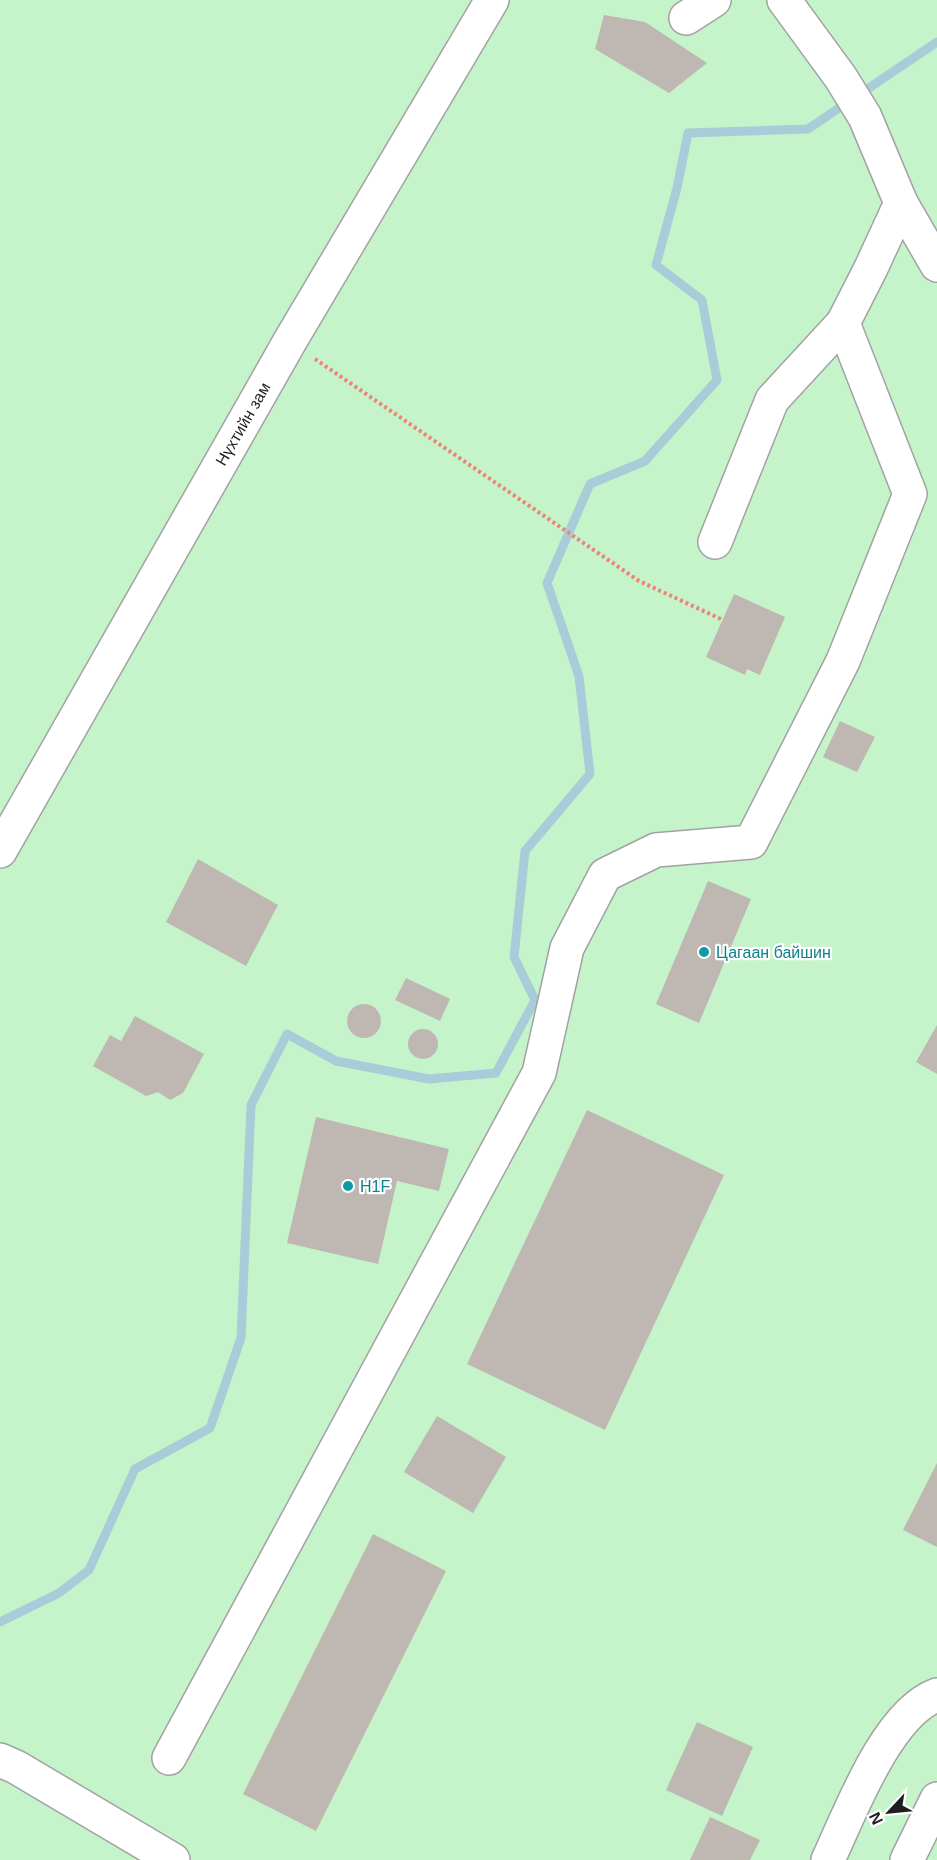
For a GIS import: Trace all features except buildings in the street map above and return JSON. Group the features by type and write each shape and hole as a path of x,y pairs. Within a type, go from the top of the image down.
{"street":[{"name":"Нүхтийн зам","path":"0,851 290,341 492,0"},
{"path":"686,18 714,0"},
{"path":"784,0 841,78 864,117 901,203 937,265"},
{"path":"715,542 772,400 843,323 901,203"},
{"path":"169,1758 539,1073 567,948 605,875 656,850 751,842 843,661 910,494 843,323"},
{"path":"828,1860 882,1746 925,1699 937,1695"},
{"path":"0,1760 16,1767 173,1860"},
{"path":"907,1860 937,1799"}],"path":[{"path":"290,341 639,580 723,620"}],"green space":[{"path":"0,0 937,0 937,1860 0,1860"}],"waterway":[{"path":"0,1622 59,1593 89,1570 135,1469 210,1428 241,1338 251,1105 287,1034 336,1061 429,1079 496,1073 535,1000 514,957 525,851 590,774 579,676 547,583 590,484 645,461 717,380 702,300 656,265 677,188 688,133 808,129 937,42"}],"place":[{"name":"Цагаан байшин","path":"704,952"},
{"name":"H1F","path":"348,1186"}]}
